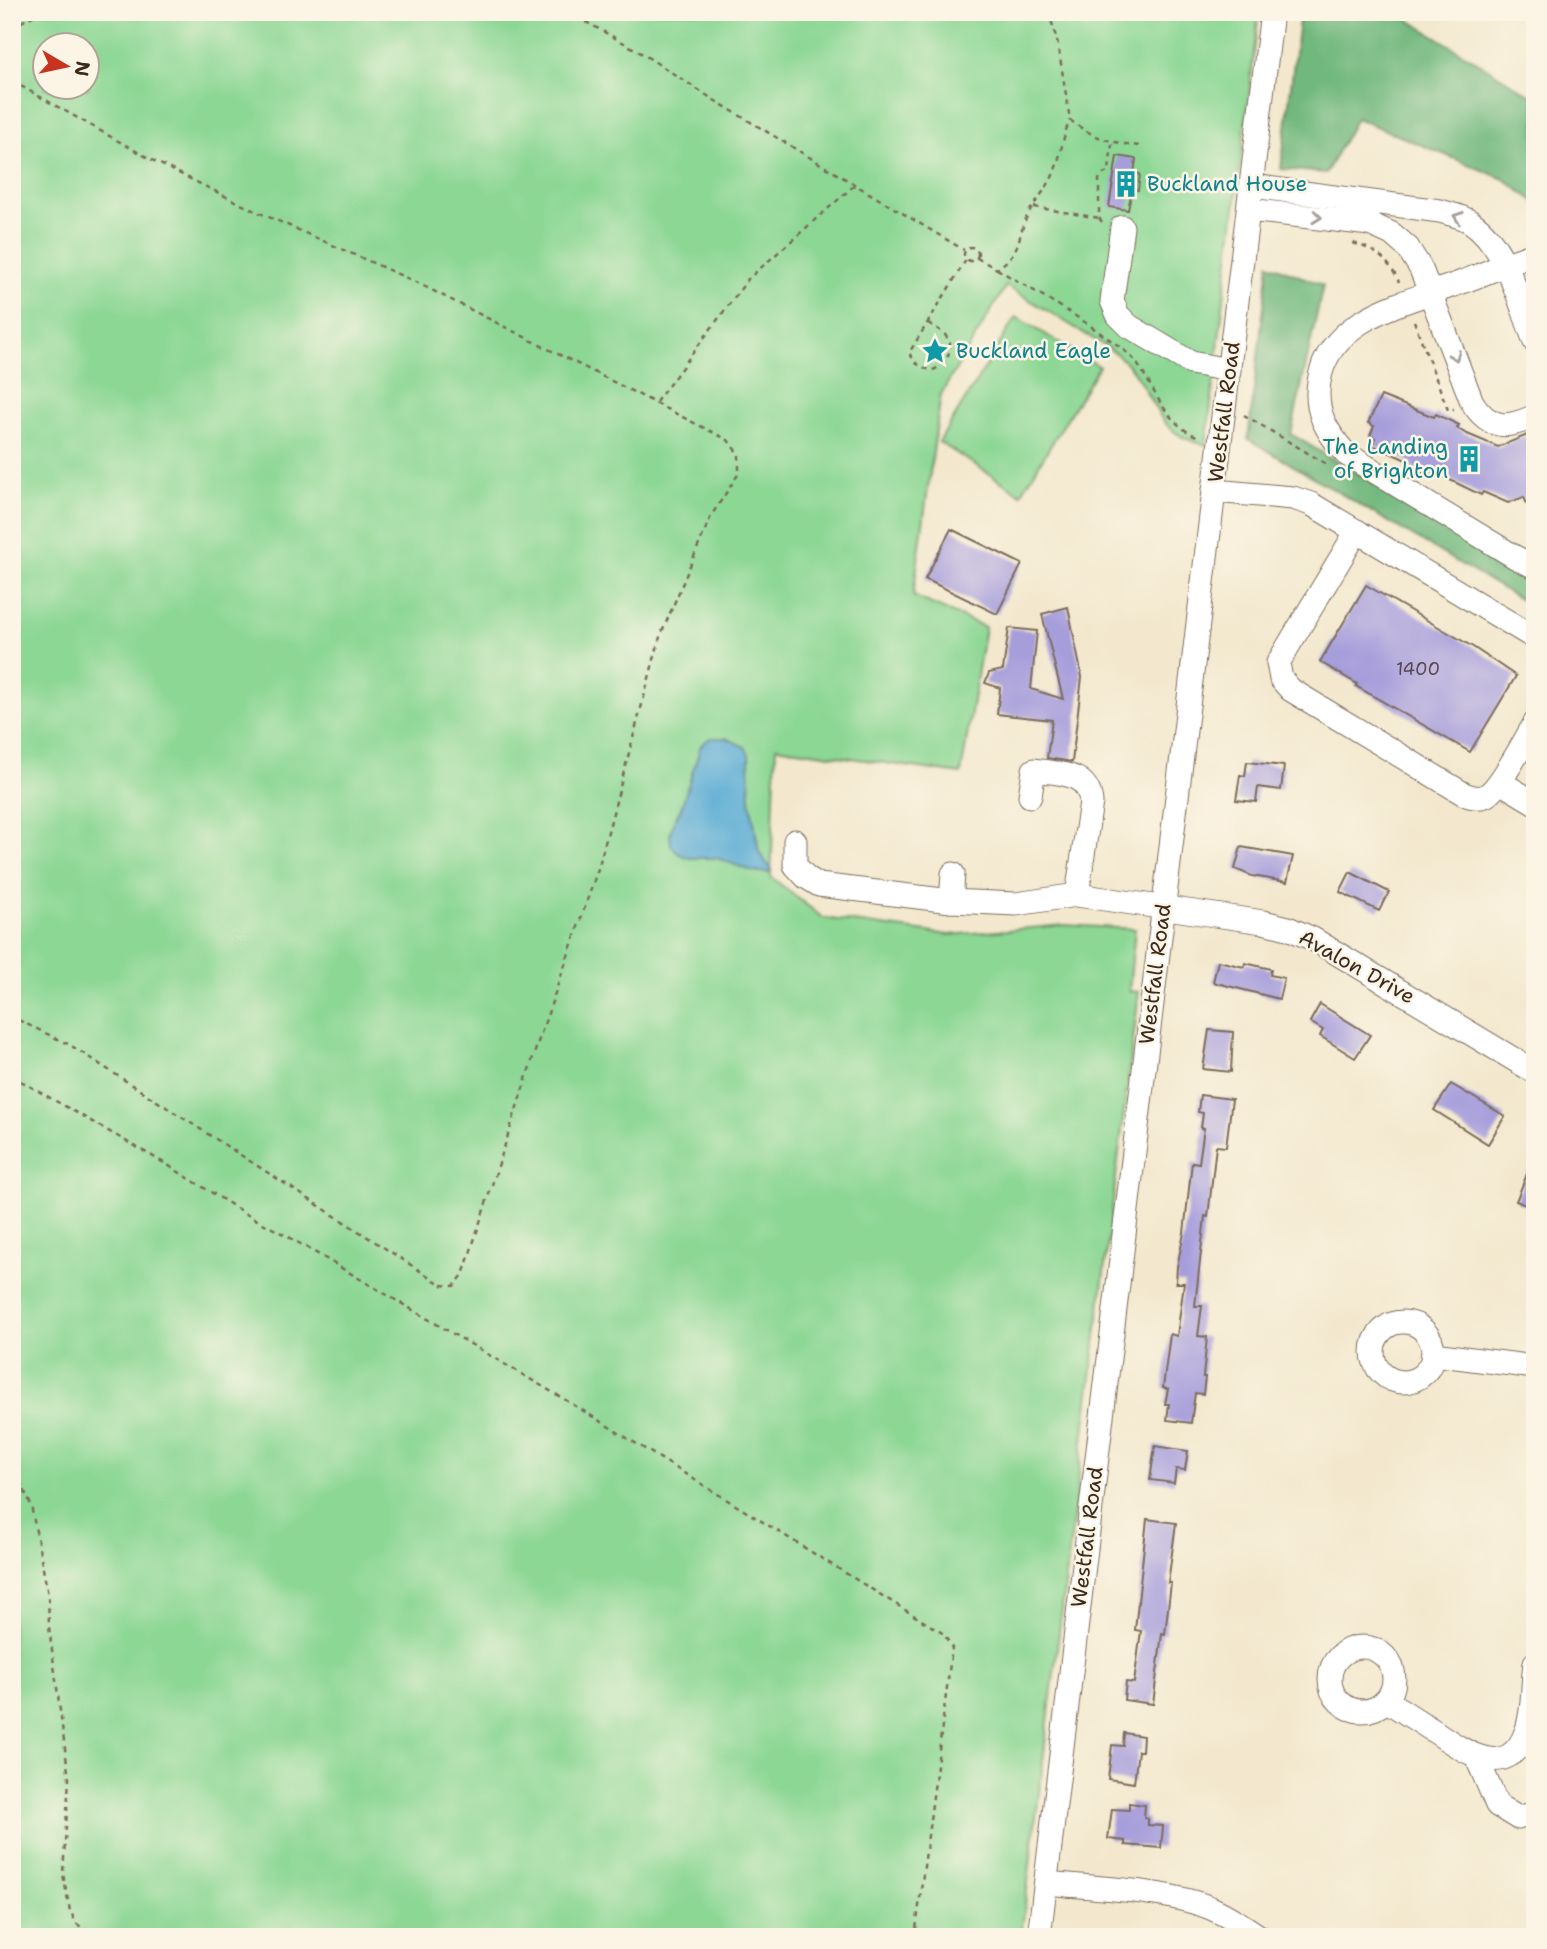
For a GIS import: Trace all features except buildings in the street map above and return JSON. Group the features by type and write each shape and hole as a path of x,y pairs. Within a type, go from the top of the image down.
{"street":[{"name":"Westfall Road","path":"1038,1937 1272,12"},
{"path":"1252,186 1440,211 1469,220 1488,236 1504,264 1535,342"},
{"path":"1249,210 1370,225 1392,234 1408,248 1421,269 1479,414 1491,423 1505,426 1535,415"},
{"path":"1122,227 1112,301 1118,315 1129,326 1191,363 1229,370"},
{"path":"1535,254 1431,292 1372,316 1348,330 1331,348 1321,367 1317,393 1321,418 1329,435 1346,454 1535,567"},
{"path":"1214,491 1293,498 1311,504 1535,638"},
{"path":"1357,531 1278,663 1281,679 1291,690 1474,798 1486,796 1500,782 1535,723"},
{"path":"1030,796 1034,770 1077,777 1090,790 1091,802 1077,895"},
{"path":"1500,782 1535,803"},
{"name":"Avalon Drive","path":"795,841 795,865 806,877 819,885 950,901 1016,904 1077,895 1263,922 1314,939 1535,1072"},
{"path":"950,901 953,874"},
{"path":"1433,1354 1535,1367"},
{"path":"1387,1701 1476,1758 1500,1759 1529,1746 1528,1729 1535,1662"},
{"path":"1476,1758 1497,1805 1518,1818 1535,1813"},
{"path":"1046,1883 1198,1903 1214,1909 1260,1937"}],"path":[{"path":"12,27 40,12"},
{"path":"568,12 635,49 713,100 964,250 973,247 977,251 977,258"},
{"path":"997,269 1012,258 1033,207 1056,168 1064,132 1070,120 1058,45 1049,12"},
{"path":"12,81 152,160 251,209 418,283 656,402 728,440 738,455 738,473 711,516 660,637 598,869 537,1045 463,1275 454,1286 442,1285 70,1045 12,1017"},
{"path":"1070,120 1087,133 1112,142 1139,146"},
{"path":"1112,142 1108,172 1101,175 1099,180 1099,218 1102,223 1122,227"},
{"path":"656,402 748,279 856,184"},
{"path":"1033,207 1099,218"},
{"path":"1341,242 1376,251 1389,263 1400,285"},
{"path":"964,250 966,260"},
{"path":"977,258 1094,328 1117,345 1134,360 1168,415 1187,433 1199,437"},
{"path":"966,260 973,261 977,258"},
{"path":"928,323 944,334 950,343 947,360 932,371 917,364 909,353 966,260"},
{"path":"12,1076 569,1402 944,1634 951,1648 915,1937"},
{"path":"12,1463 31,1504 48,1595 49,1627 69,1779 63,1874 65,1886 70,1911 77,1924 95,1937"}],"green space":[{"path":"12,12 1259,12 1206,445 1176,433 1167,424 1138,378 1118,355 1006,286 941,394 913,596 985,627 961,774 776,747 771,877 823,918 949,935 1065,925 1135,929 1129,991 1139,992 1021,1937 12,1937"},
{"path":"1300,12 1396,12 1535,98 1535,202 1504,179 1356,118 1326,173 1281,169"},
{"path":"1269,264 1323,285 1291,434 1535,580 1535,608 1248,439"},
{"path":"1016,317 1099,366 1021,494 939,442"}],"water":[{"path":"710,738 726,738 745,747 749,754 750,799 759,852 771,869 769,873 751,871 717,858 690,858 679,854 671,846 673,823 681,808 701,745"}],"place":[{"name":"Buckland House","path":"1126,184"},
{"name":"Buckland Eagle","path":"935,351"},
{"name":"The Landing of Brighton","path":"1469,459"}]}
